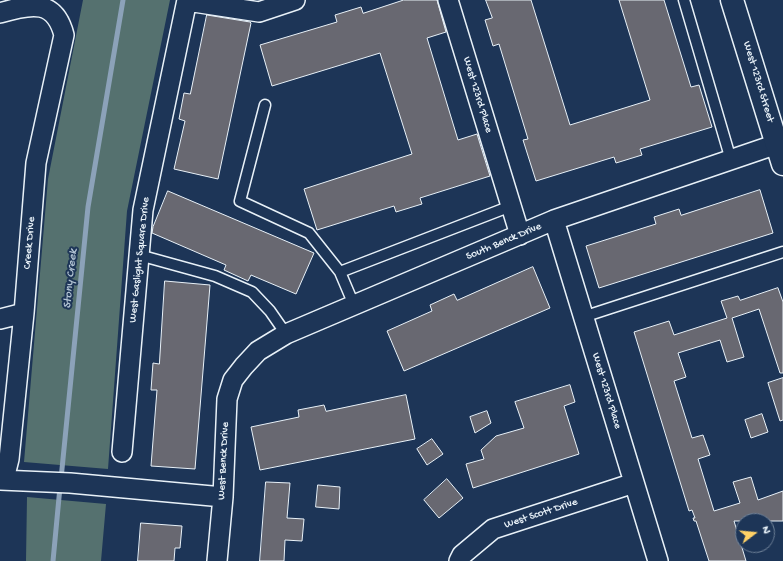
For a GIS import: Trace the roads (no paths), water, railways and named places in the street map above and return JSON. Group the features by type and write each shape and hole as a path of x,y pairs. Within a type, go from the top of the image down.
{"street":[{"path":"187,0 259,12 295,0"},
{"name":"West Gaslight Square Drive","path":"122,452 144,210 187,0"},
{"name":"West 123rd Place","path":"448,0 520,235"},
{"name":"West 123rd Street","path":"732,0 781,149"},
{"name":"Creek Drive","path":"0,13 32,3 45,4 55,10 62,21 64,35 36,163 24,313 9,459 2,479"},
{"name":"South Benck Drive","path":"244,366 258,351 286,334 554,220 731,160 781,149"},
{"name":"West 123rd Place","path":"554,220 658,561"},
{"path":"0,319 24,313"},
{"name":"West Benck Drive","path":"218,561 223,497 227,399 234,380 244,366"},
{"path":"2,479 70,483 223,497"},
{"name":"West Scott Drive","path":"459,561 462,555 494,529 634,483"}],"lane":[{"path":"684,0 731,160"},
{"path":"265,105 240,201 309,233 340,272 354,305"},
{"path":"340,272 511,206"},
{"path":"583,317 783,252"},
{"path":"139,255 215,276 252,292 270,311 286,334"}],"waterway":[{"name":"Stony Creek","path":"61,479 88,207 123,0"},
{"name":"Stony Creek","path":"53,561 60,487"}]}
